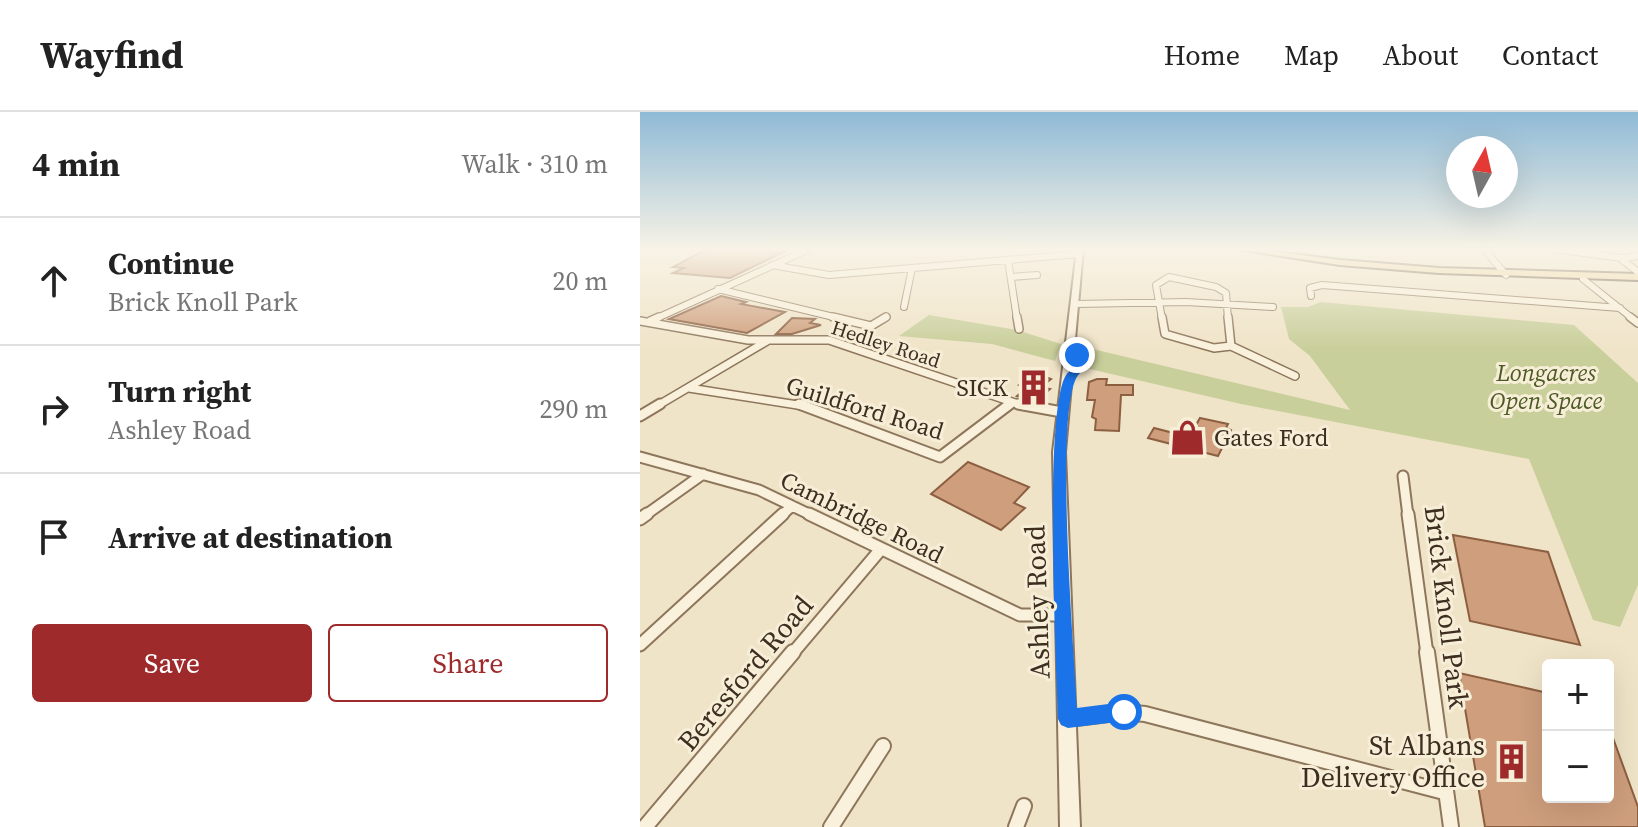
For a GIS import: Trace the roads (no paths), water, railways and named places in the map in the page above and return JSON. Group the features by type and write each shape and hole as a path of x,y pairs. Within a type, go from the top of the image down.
{"street":[{"path":"643,323 733,282"},
{"path":"904,307 909,282"},
{"path":"1011,282 1019,329"},
{"name":"Ashley Road","path":"1070,827 1058,483 1062,412 1069,376 1074,373 1072,359 1078,345 1073,340 1077,282"},
{"path":"1158,282 1165,334 1170,338 1214,348 1231,346 1295,376"},
{"path":"1191,282 1223,290 1228,304 1231,346"},
{"path":"1587,282 1638,323"},
{"path":"1311,296 1310,288 1322,285 1620,308"},
{"path":"718,289 871,326 886,317"},
{"path":"1075,304 1159,302 1273,307"},
{"name":"Hedley Road","path":"643,323 767,341 829,340 1011,403 1062,412"},
{"path":"640,416 767,341"},
{"name":"Guildford Road","path":"689,388 803,405 940,457 1011,403"},
{"name":"Cambridge Road","path":"640,457 759,490 1020,615 1064,615"},
{"path":"640,519 703,474"},
{"name":"Brick Knoll Park","path":"1403,476 1451,827"},
{"path":"640,645 792,506"},
{"name":"Beresford Road","path":"645,827 881,549"},
{"path":"1068,719 1124,712 1145,714 1444,792"},
{"path":"831,827 883,746"},
{"path":"1016,827 1024,806"}],"place":[{"name":"SICK","path":"1034,387"},
{"name":"Gates Ford","path":"1188,437"},
{"name":"St Albans Delivery Office","path":"1511,761"}],"park label":[{"name":"Longacres Open Space","path":"1546,386"}]}
